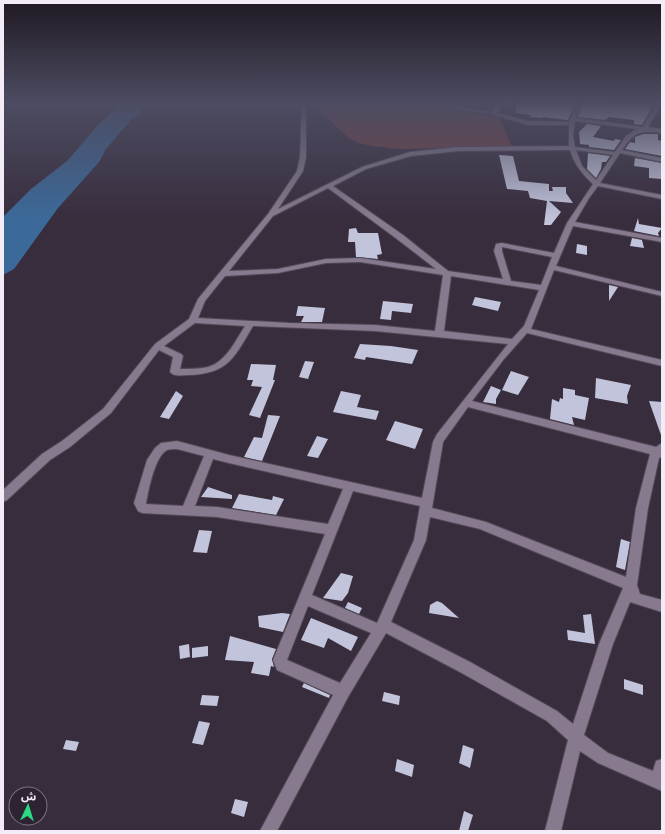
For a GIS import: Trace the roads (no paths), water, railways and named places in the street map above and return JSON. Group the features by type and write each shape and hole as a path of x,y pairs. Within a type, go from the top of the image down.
{"street":[{"path":"3,497 46,457 66,444 107,411 158,346 193,320 201,301 270,215 300,171 303,157 303,141"},
{"path":"571,141 571,148 581,168 597,184 662,197"},
{"path":"268,831 342,692 381,628 420,540 438,442 442,434 513,342 525,330 544,288 570,223 586,197 597,184 625,141"},
{"path":"270,215 328,185 376,164 410,154 458,149 571,148 617,152 662,160"},
{"path":"328,185 400,237 447,274"},
{"path":"570,223 662,240"},
{"path":"508,282 498,252 499,246 522,248 556,256"},
{"path":"222,274 278,271 326,261 360,260 544,288"},
{"path":"552,267 662,294"},
{"path":"439,333 442,320 441,313 447,274"},
{"path":"193,320 250,324 375,328 439,333 513,342"},
{"path":"158,346 178,356 175,372 206,371 217,368 237,347 250,324"},
{"path":"525,330 662,363"},
{"path":"466,403 661,450"},
{"path":"333,530 217,512 154,509 140,506 140,503 151,463 158,451 165,446 177,445 210,454 350,485 426,507 482,525 631,585"},
{"path":"552,831 576,737 606,644 631,585 642,508 654,457 661,450"},
{"path":"187,511 210,454"},
{"path":"342,692 282,665 280,660 350,485"},
{"path":"631,585 635,598 662,606"},
{"path":"304,598 381,628 464,667 552,716 603,758 660,777"}],"water":[{"path":"84,141 113,141 106,149 99,162 58,208 14,269 3,275 3,217 31,189 67,161"}]}
